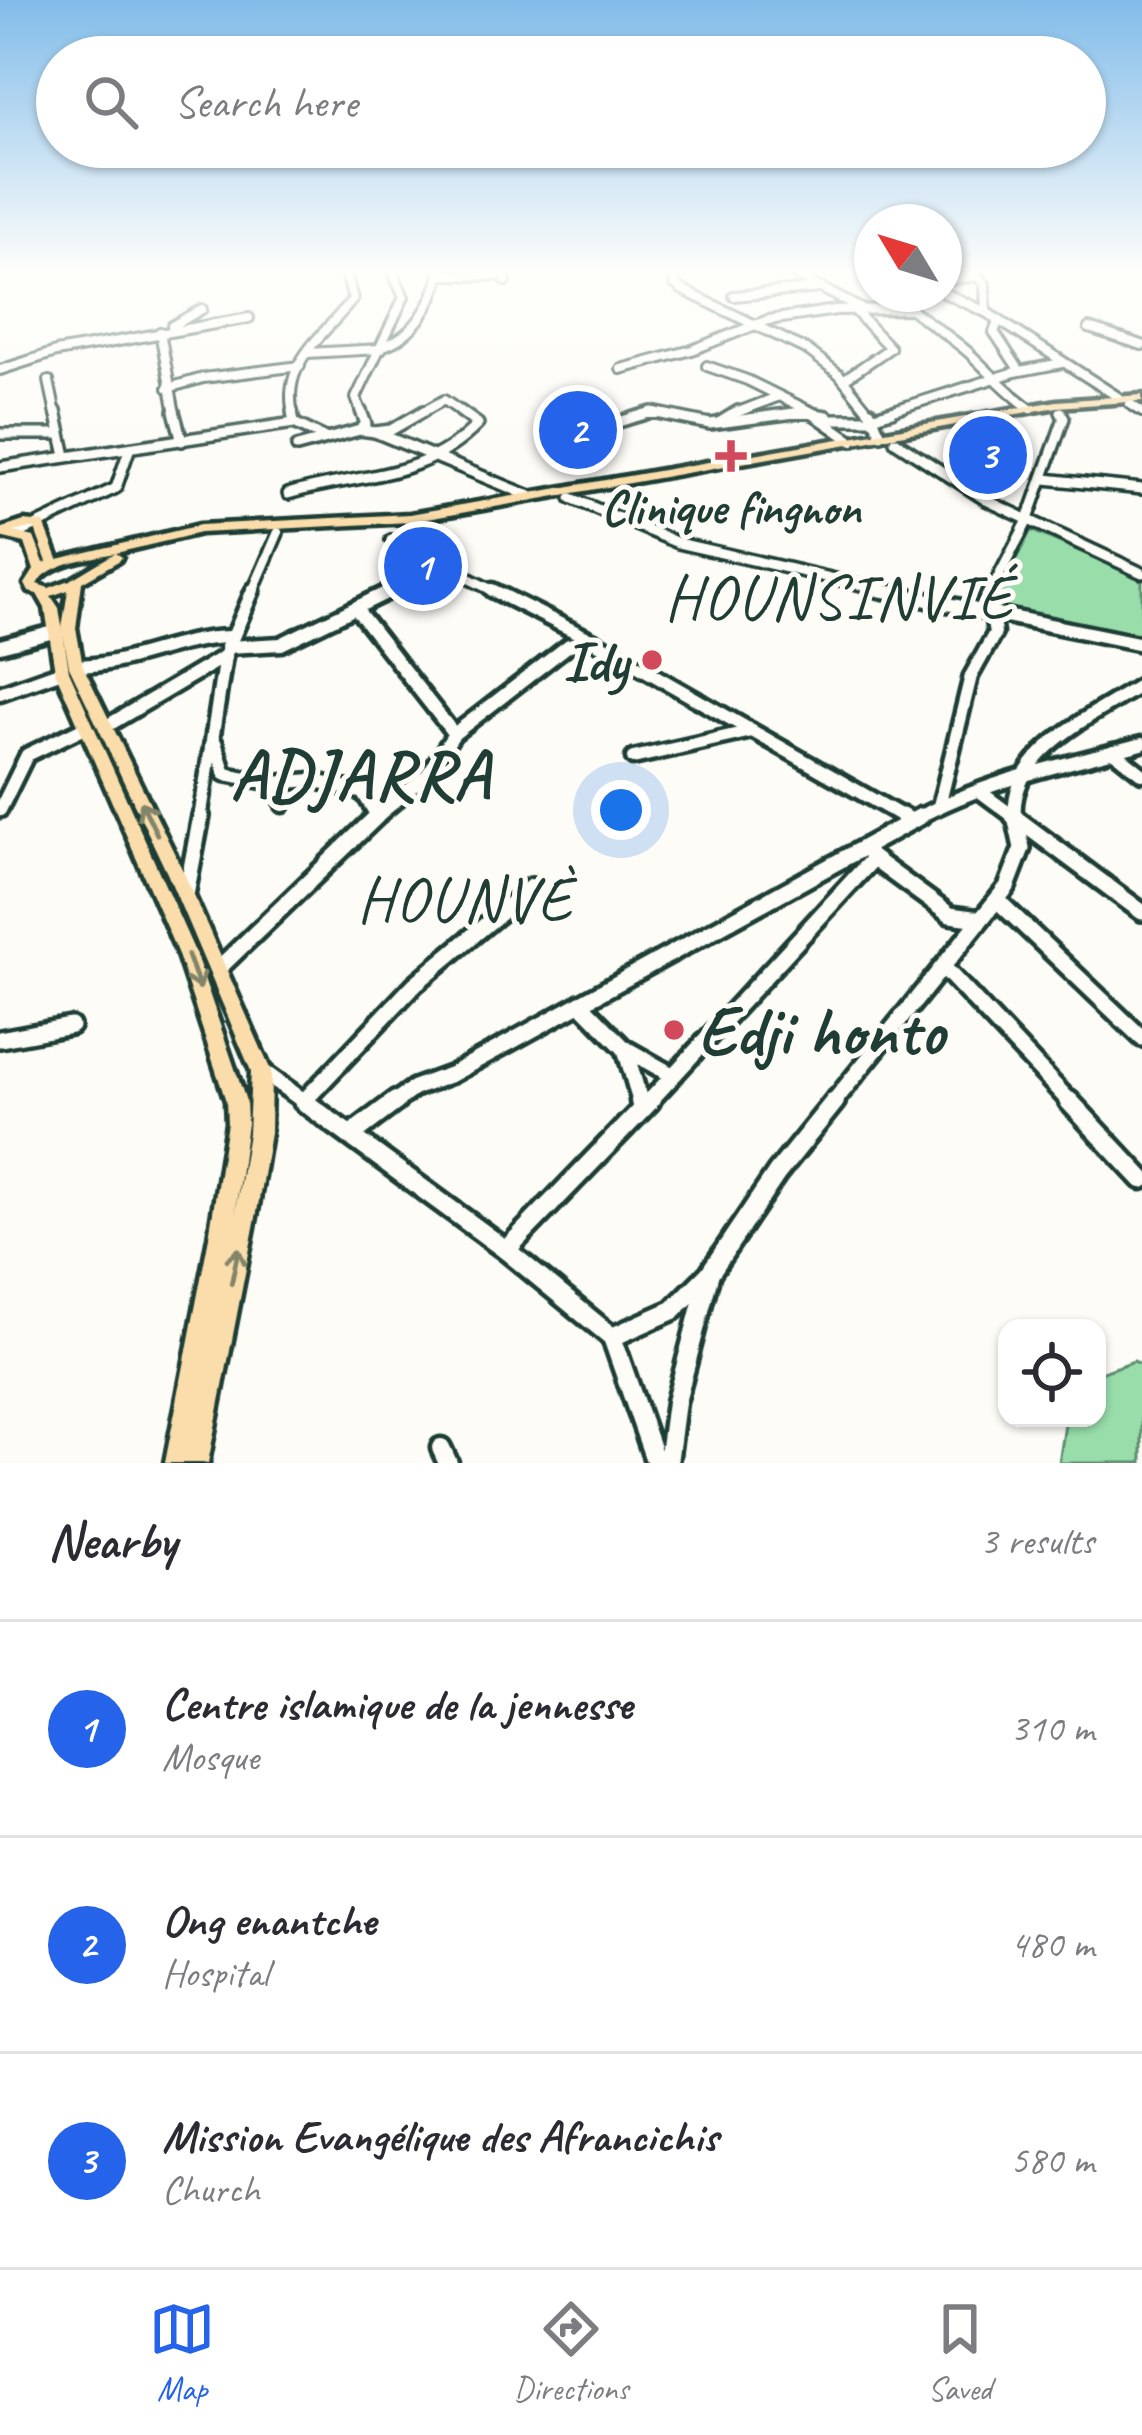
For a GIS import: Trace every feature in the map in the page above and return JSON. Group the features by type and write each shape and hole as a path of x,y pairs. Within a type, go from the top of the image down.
{"main road":[{"path":"178,1463 220,1237 236,1101 186,952 54,632 52,608 31,584 213,527 379,521 1031,409 1135,403"},
{"path":"42,592 62,572 217,535 399,529 1061,412 1135,403"},
{"path":"0,535 28,525 40,526 62,572 70,628 69,669"},
{"path":"0,535 30,540 62,572"},
{"path":"95,727 186,896 261,1071 259,1133 246,1212 195,1463"}],"street":[{"path":"0,370 56,352 122,339"},
{"path":"161,339 167,388 182,441"},
{"path":"294,423 289,396 300,366 319,339"},
{"path":"360,430 366,424 356,398 385,339"},
{"path":"307,353 381,348 399,339"},
{"path":"621,369 717,339"},
{"path":"789,339 846,378 875,418 881,435"},
{"path":"846,378 890,348 883,339"},
{"path":"951,339 989,379 1031,409"},
{"path":"999,339 1018,368"},
{"path":"1029,339 1135,403"},
{"path":"605,426 657,412 688,422 719,423 802,412 830,418 875,418 944,398 1018,368 1064,362"},
{"path":"167,388 203,378 300,366"},
{"path":"707,366 752,378 830,418 852,441"},
{"path":"49,381 66,456"},
{"path":"719,423 745,407 780,396"},
{"path":"288,494 315,485 383,477 462,442 476,428 476,421 444,400 392,430 375,432"},
{"path":"939,806 971,676 994,633 987,609 1045,479 1064,418 1061,412"},
{"path":"0,467 294,423 325,438"},
{"path":"297,447 360,430 375,432 530,496"},
{"path":"0,434 61,434"},
{"path":"896,441 957,484 1027,522 1142,573"},
{"path":"16,535 28,525 116,488 129,450"},
{"path":"1045,479 1142,489"},
{"path":"572,498 576,504 678,543 843,584 987,609 1142,644"},
{"path":"186,896 227,647 278,533"},
{"path":"392,540 594,641 910,821"},
{"path":"0,693 69,669 112,666 192,638 227,647 281,644 442,566"},
{"path":"357,610 454,734"},
{"path":"566,627 569,645"},
{"path":"0,646 54,632"},
{"path":"217,970 377,816 427,775 454,734 569,645 594,641"},
{"path":"0,811 27,755 95,727 227,647"},
{"path":"612,1337 673,1310 709,1274 777,1173 997,900 1025,845 1016,817 1015,795 1021,778 1073,730 1142,684"},
{"path":"633,758 753,730"},
{"path":"215,741 226,774 272,783 313,780 346,788 363,793 377,816"},
{"path":"352,1134 414,1088 452,1074 870,852 910,821 939,806 1142,744"},
{"path":"1113,751 1142,774"},
{"path":"272,783 282,790 283,805"},
{"path":"982,793 1142,912"},
{"path":"1025,845 1063,855"},
{"path":"870,852 950,915 980,919"},
{"path":"506,1250 642,1108 870,852"},
{"path":"305,1100 415,984 531,887"},
{"path":"997,900 1142,1038"},
{"path":"950,915 961,946"},
{"path":"944,968 1142,1179"},
{"path":"580,1003 625,1049 672,1075"},
{"path":"0,1039 71,1026"},
{"path":"625,1049 642,1108"},
{"path":"261,1071 506,1250 612,1337 656,1463"},
{"path":"668,1463 676,1402 709,1274"}],"green space":[{"path":"1031,530 1142,578 1142,641 992,606"},
{"path":"1134,1361 1142,1365 1142,1463 1059,1463 1065,1427 1106,1427 1106,1371"}],"place":[{"name":"Ong enantche","path":"578,430"},
{"name":"Mission Evangélique des Afrancichis","path":"988,455"},
{"name":"Clinique fingnon","path":"731,456"},
{"name":"Centre islamique de la jennesse","path":"423,566"},
{"name":"Idy","path":"652,660"},
{"name":"Edji honto","path":"674,1030"}],"district":[{"name":"HOUNSINVIÉ","path":"840,596"},
{"name":"ADJARRA","path":"361,774"},
{"name":"HOUNVÈ","path":"466,898"}]}
